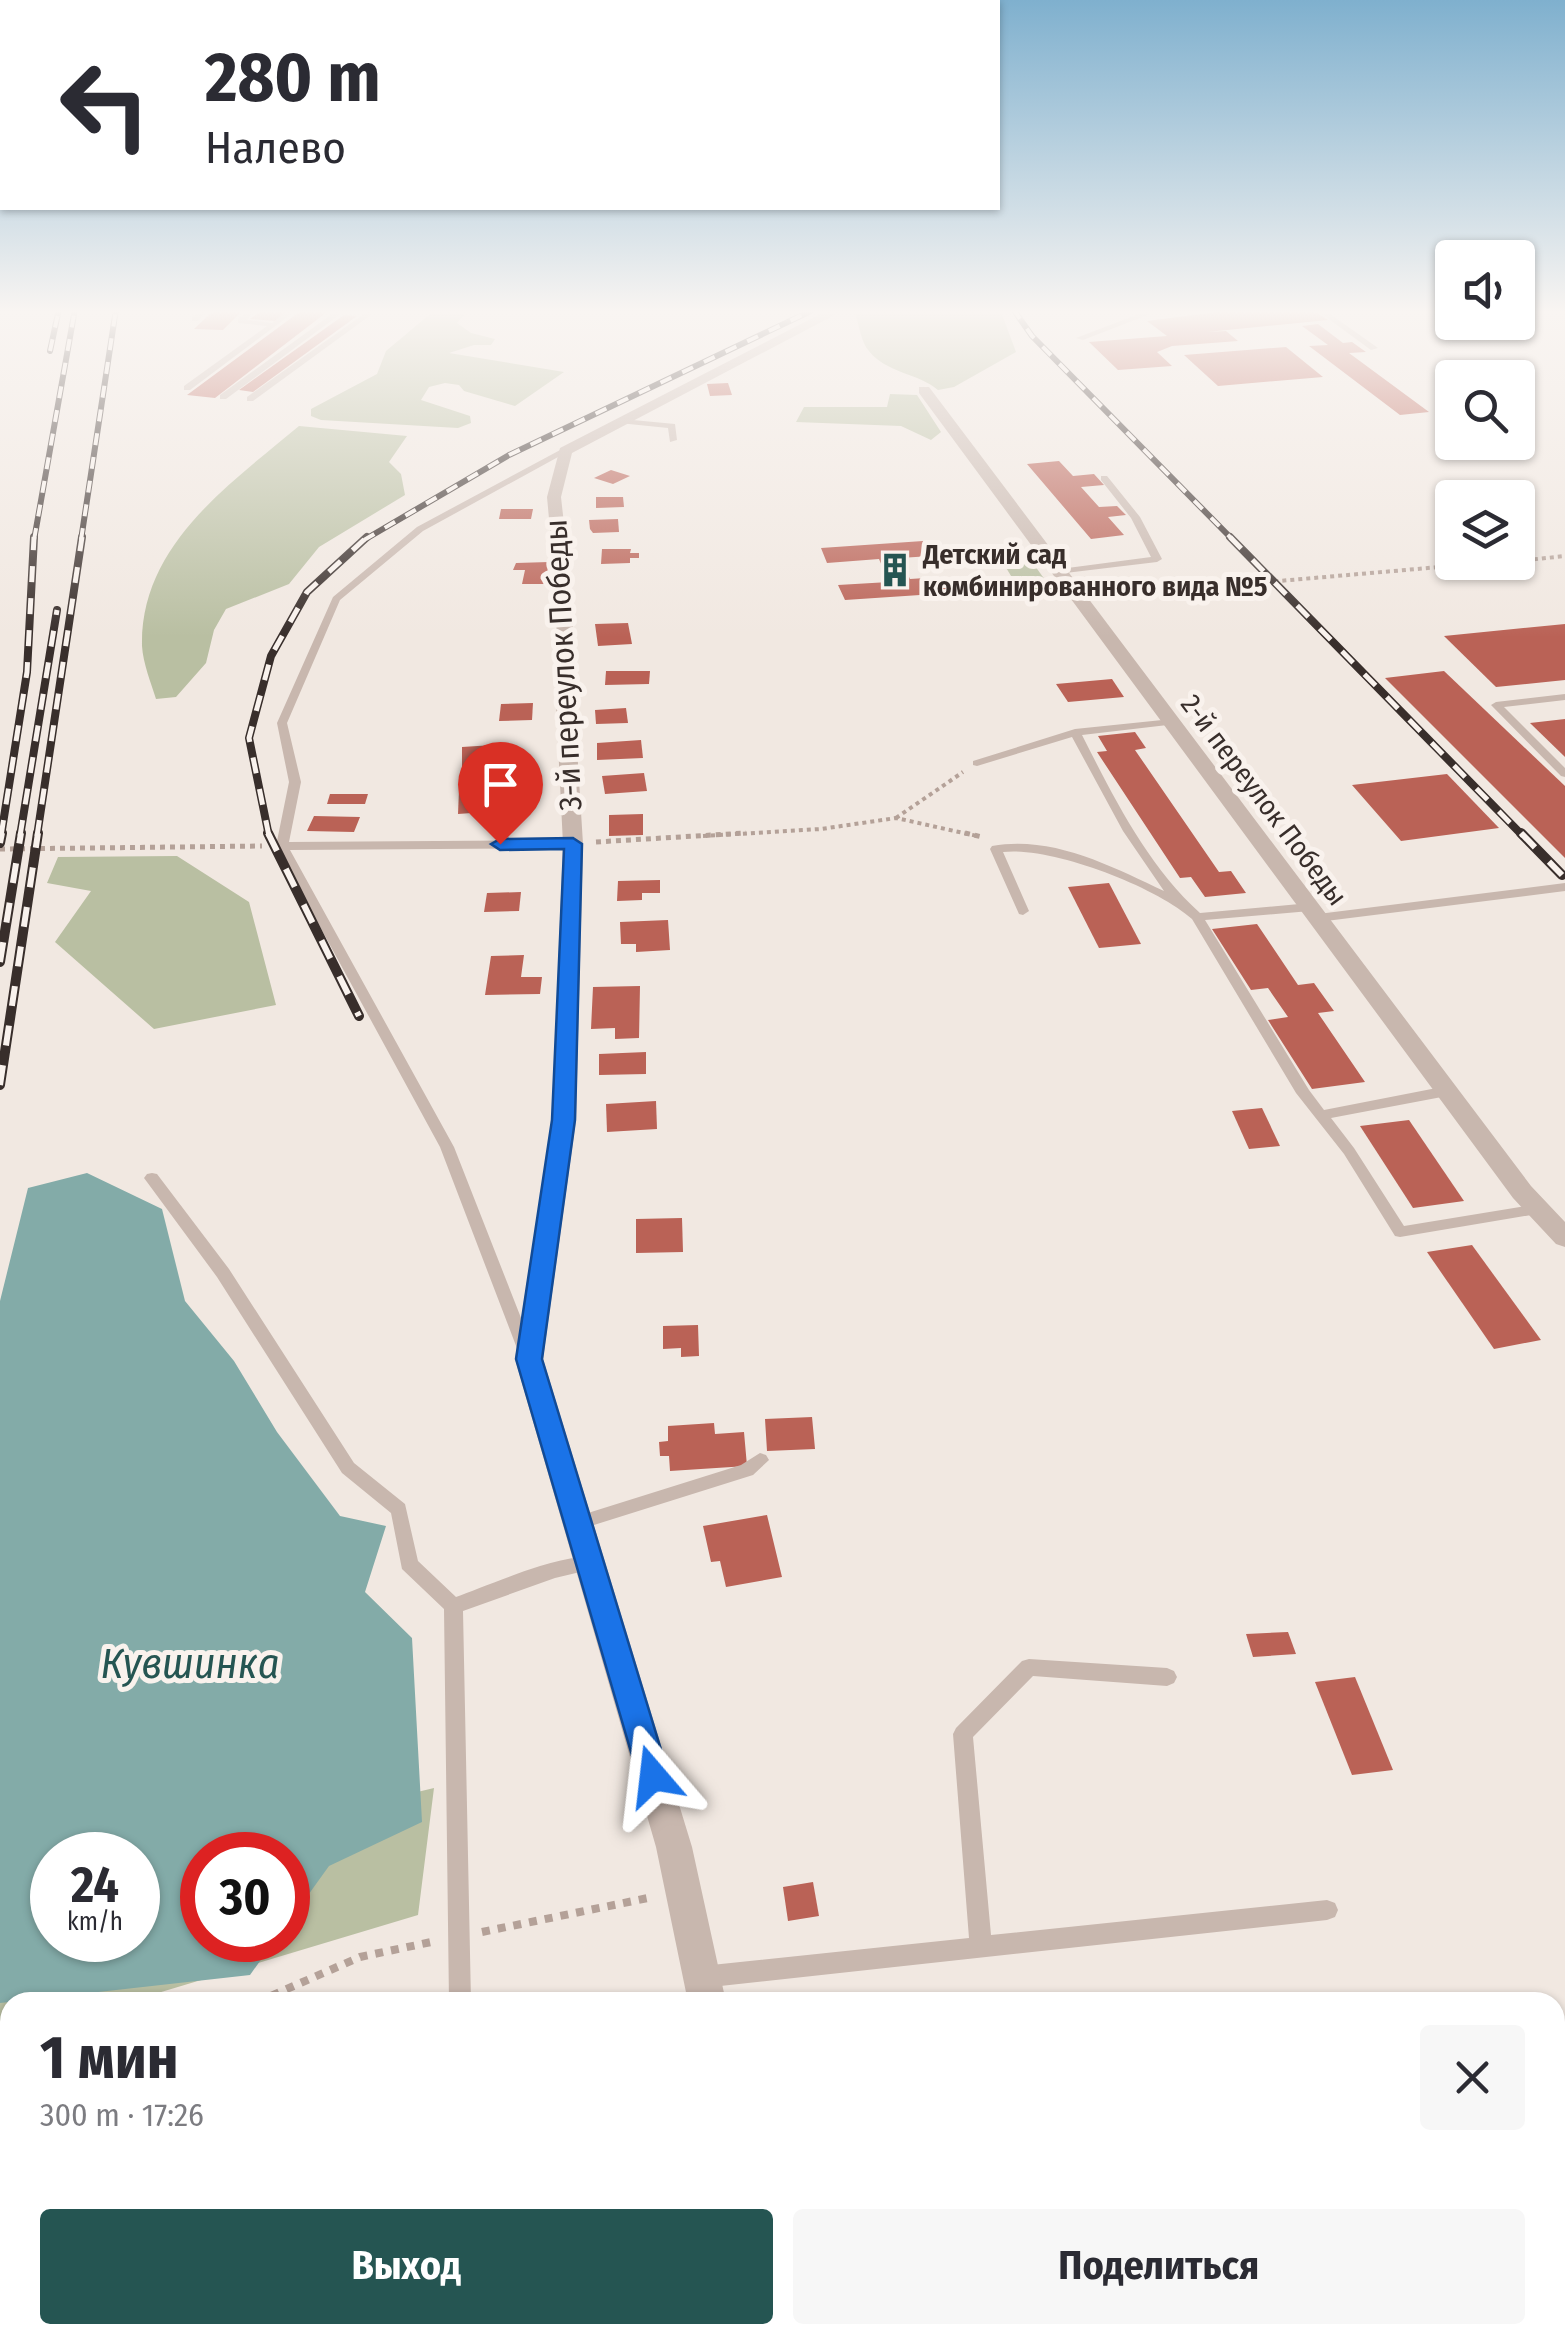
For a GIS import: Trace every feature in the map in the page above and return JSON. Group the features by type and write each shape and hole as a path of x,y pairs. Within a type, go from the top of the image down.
{"street":[{"path":"565,452 627,418"},
{"name":"2-й переулок Победы","path":"945,418 1447,1091 1565,1238"},
{"name":"3-й переулок Победы","path":"565,452 554,497 565,604 564,684 573,844 564,1120 529,1359 674,1847 705,1990"}],"lane":[{"path":"622,421 672,426 674,440"},
{"path":"529,1359 446,1147 282,846 295,782 282,723 336,599 420,529 565,452"},
{"path":"1060,572 1157,559 1135,517 1104,478"},
{"path":"1565,697 1496,705 1565,774"},
{"path":"977,763 1075,732 1172,722"},
{"path":"1075,732 1102,787 1178,902"},
{"path":"282,846 573,844"},
{"path":"1023,911 996,849 1014,844 1097,866 1178,902 1197,917 1262,1028 1349,1151 1400,1232 1538,1209"},
{"path":"1197,917 1314,912 1565,888"},
{"path":"1321,1115 1447,1091"},
{"path":"152,1178 223,1273 348,1468 399,1510 409,1564 453,1606 460,1992"},
{"path":"578,1523 747,1470 760,1460"},
{"path":"453,1606 554,1570 590,1562"},
{"path":"980,1948 963,1734 1029,1666 1166,1677"},
{"path":"705,1990 980,1948 1327,1910"}],"path":[{"path":"1535,559 1565,556"},
{"path":"1083,603 1118,593 1161,594 1435,568"},
{"path":"896,818 977,763"},
{"path":"573,844 821,829 896,818 1014,844"},
{"path":"0,849 282,846"}],"green space":[{"path":"317,418 470,418 471,423 458,428"},
{"path":"798,418 932,418 941,432 931,440 901,426 796,422"},
{"path":"299,426 407,436 389,462 401,474 405,495 319,547 289,584 226,609 214,630 206,663 176,697 156,699 142,646 145,610 156,577 173,547 218,494"},
{"path":"1030,559 1058,598 1025,599 1002,561"},
{"path":"177,856 249,902 276,1005 154,1029 55,942 91,891 47,883 58,857"},
{"path":"434,1788 418,1915 310,1947 310,1832 251,1832"},
{"path":"180,1849 180,1962 261,1962 161,1992 0,1992 0,1892 30,1920 30,1962 160,1962 160,1854"}],"water":[{"name":"Кувшинка","path":"87,1173 162,1209 185,1301 234,1361 277,1432 340,1516 386,1526 365,1592 412,1638 422,1822 329,1866 310,1892 310,1832 180,1832 180,1962 259,1962 250,1975 98,1992 0,1992 0,1301 28,1188"}],"building":[{"path":"1059,461 1073,476 1094,474 1104,485 1081,487 1099,507 1117,506 1126,515 1108,517 1124,535 1091,539 1027,464"},
{"path":"611,470 630,476 613,484 594,478"},
{"path":"596,497 623,497 624,507 596,508"},
{"path":"501,509 533,509 531,519 499,519"},
{"path":"618,519 619,532 593,533 590,529 589,520"},
{"name":"Детский сад комбинированного вида №5","path":"923,541 931,556 900,558 910,579 941,577 950,593 845,600 838,585 889,582 879,559 827,563 821,548"},
{"path":"602,549 631,549 630,553 639,553 639,558 630,558 630,563 601,564"},
{"path":"549,562 545,584 522,584 525,570 513,570 516,563"},
{"path":"628,623 632,644 598,646 595,624"},
{"path":"1565,624 1565,680 1496,687 1444,636"},
{"path":"606,671 650,671 649,684 605,685"},
{"path":"1444,671 1565,786 1565,858 1385,678"},
{"path":"1112,679 1124,697 1068,702 1056,684"},
{"path":"533,703 532,720 499,721 501,704"},
{"path":"626,708 628,723 596,724 595,710"},
{"path":"1565,719 1565,757 1530,723"},
{"path":"1135,732 1146,748 1135,750 1219,872 1231,871 1246,893 1205,897 1191,877 1180,878 1097,752 1107,751 1098,736"},
{"path":"641,740 643,758 597,760 597,743"},
{"path":"509,744 511,767 462,770 462,747"},
{"path":"644,773 647,791 605,794 602,776"},
{"path":"1447,774 1499,828 1401,841 1352,785"},
{"path":"498,787 499,811 458,814 459,790"},
{"path":"330,794 368,794 365,804 327,804"},
{"path":"643,814 643,835 609,836 609,815"},
{"path":"314,816 360,817 354,832 307,831"},
{"path":"660,880 660,893 642,893 642,900 617,901 618,881"},
{"path":"1109,883 1141,944 1099,948 1068,887"},
{"path":"521,892 519,911 484,912 487,893"},
{"path":"668,920 670,950 636,952 636,944 621,944 620,922"},
{"path":"1257,924 1298,985 1314,983 1334,1011 1318,1013 1365,1082 1312,1089 1268,1020 1288,1017 1268,988 1251,990 1212,929"},
{"path":"524,955 521,977 542,977 540,994 485,995 491,956"},
{"path":"640,986 639,1038 615,1039 615,1028 591,1029 593,987"},
{"path":"646,1052 646,1074 599,1075 599,1054"},
{"path":"656,1101 657,1129 607,1132 606,1104"},
{"path":"1262,1108 1280,1146 1249,1149 1232,1111"},
{"path":"1409,1120 1464,1201 1413,1208 1360,1126"},
{"path":"682,1218 683,1252 636,1253 636,1219"},
{"path":"1472,1245 1541,1340 1494,1349 1427,1252"},
{"path":"698,1325 699,1356 681,1357 681,1348 663,1349 663,1326"},
{"path":"812,1417 815,1449 767,1451 765,1419"},
{"path":"714,1423 715,1434 744,1432 747,1466 670,1471 669,1456 660,1456 659,1442 668,1441 668,1426"},
{"path":"767,1515 782,1577 726,1587 720,1561 711,1562 703,1526"},
{"path":"1288,1632 1296,1654 1253,1657 1246,1634"},
{"path":"1355,1677 1393,1770 1352,1775 1315,1682"},
{"path":"813,1882 819,1916 788,1921 783,1887"}],"railway":[{"path":"34,540 56,418"},
{"path":"81,540 99,418"},
{"path":"364,540 509,455 586,418"},
{"path":"1113,418 1233,540"},
{"path":"1,836 27,672 34,537"},
{"path":"37,836 82,537"},
{"path":"269,834 249,738 271,656 307,592 367,537"},
{"path":"1230,537 1523,836"},
{"path":"20,836 57,610"},
{"path":"0,843 2,833"},
{"path":"0,962 21,833"},
{"path":"0,1085 38,833"},
{"path":"1521,833 1562,875"},
{"path":"269,834 359,1016"}],"place":[{"name":"Детский сад комбинированного вида №5","path":"895,570"}],"route":[{"path":"500,844 573,844 564,1120 529,1359 653,1776"}]}
